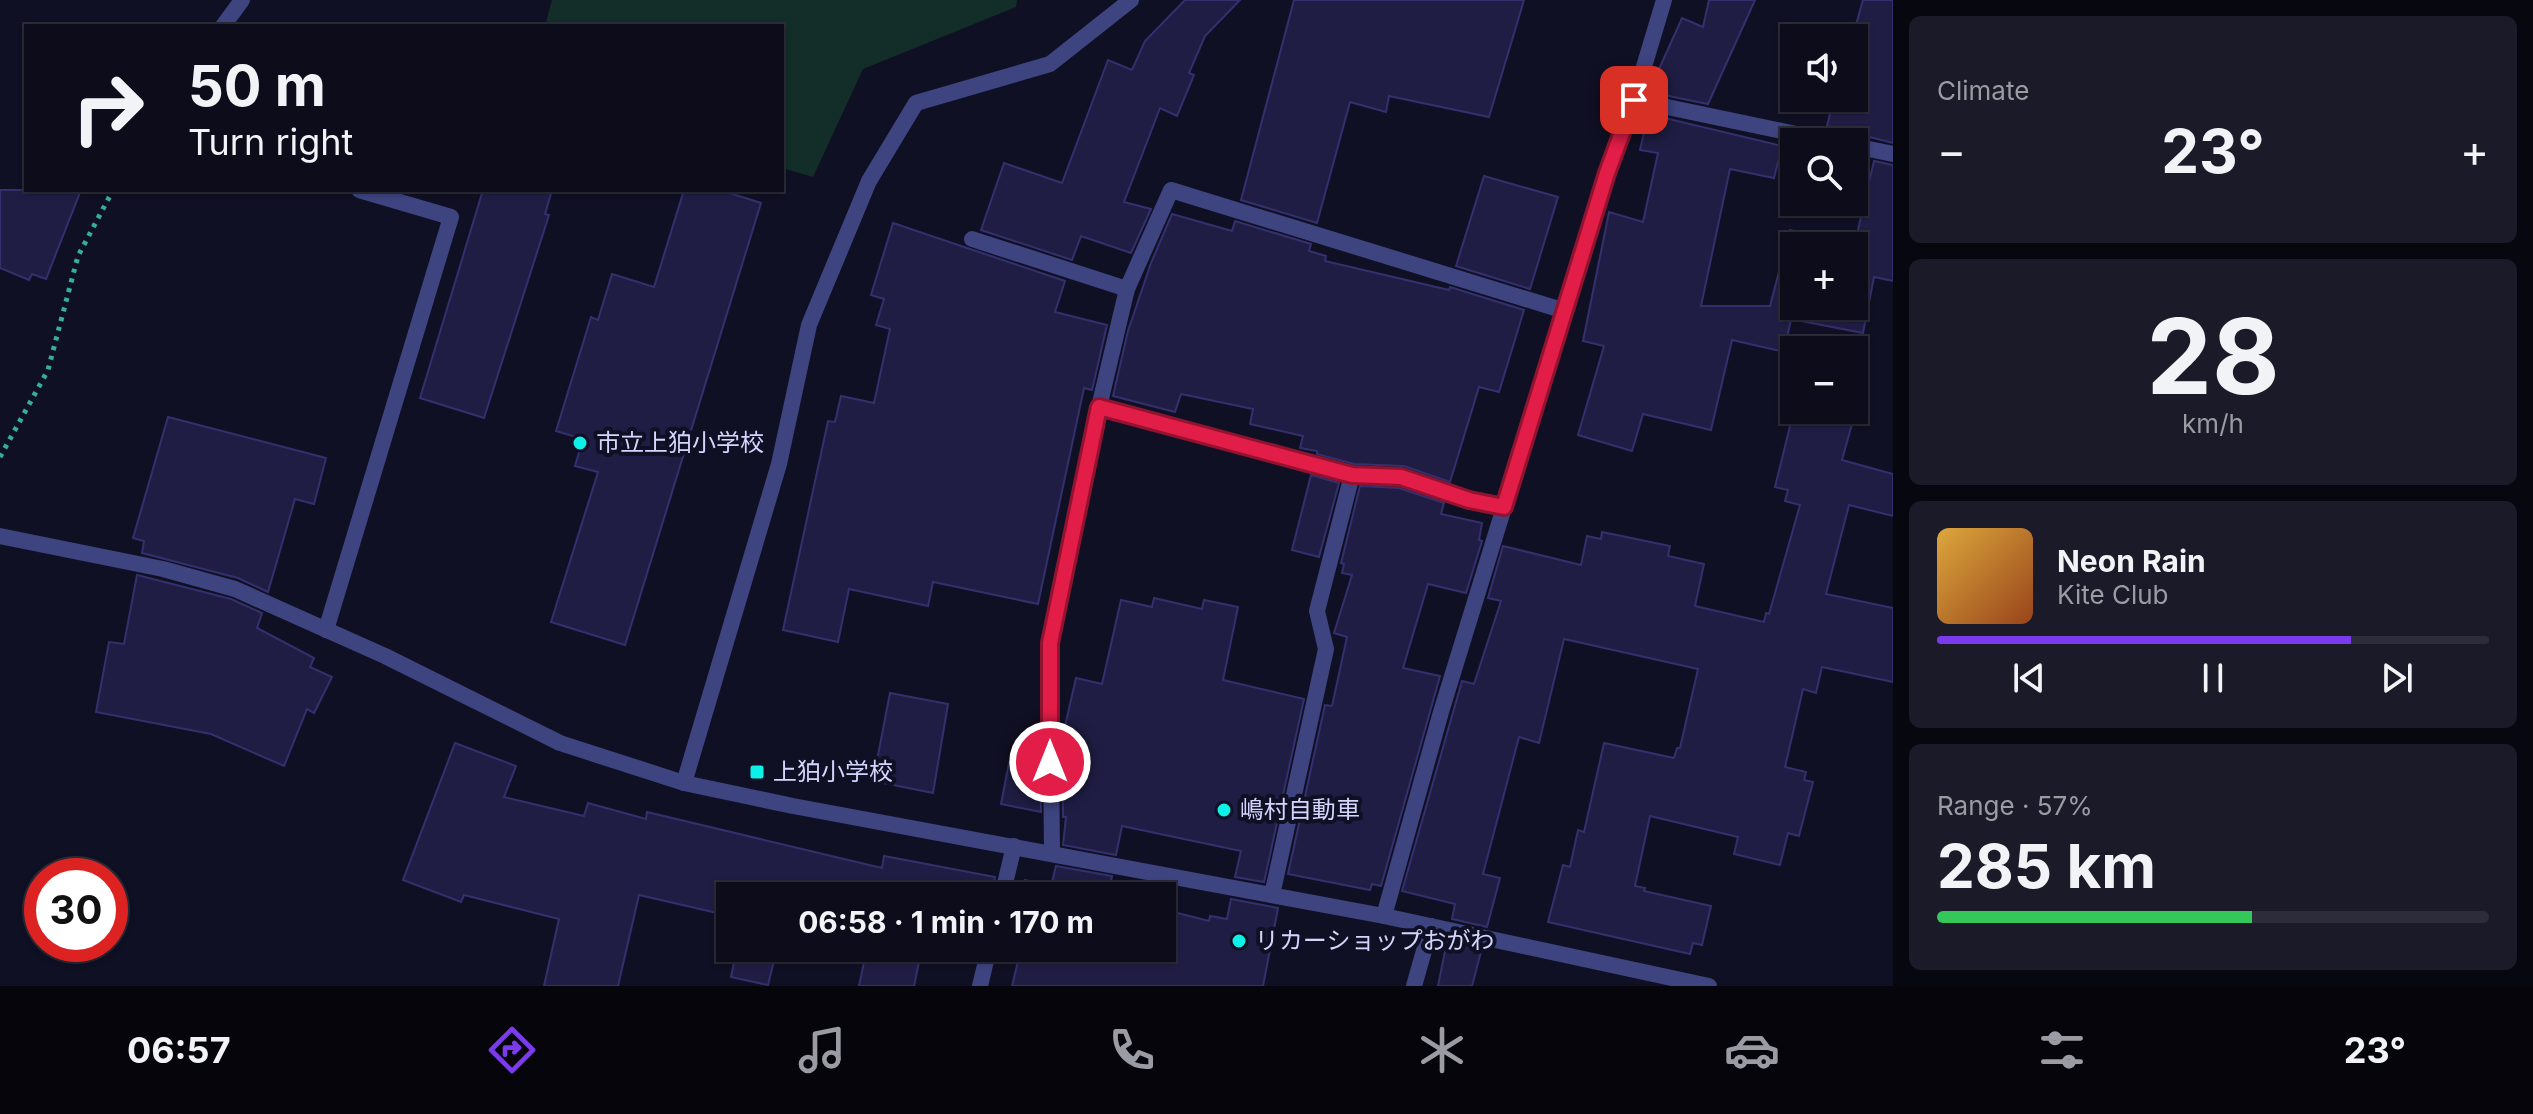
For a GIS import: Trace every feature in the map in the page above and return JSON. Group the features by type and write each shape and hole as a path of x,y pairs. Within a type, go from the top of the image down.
{"street":[{"path":"224,24 242,0"},
{"path":"684,783 779,464 809,325 869,181 916,103 1050,64 1131,0"},
{"path":"1384,916 1441,712 1607,173 1634,100 1664,0"},
{"path":"1634,100 1780,131"},
{"path":"1868,149 1893,154"},
{"path":"1052,854 1050,643 1127,289 1171,190 1565,311"},
{"path":"326,630 451,217 366,192"},
{"path":"972,239 1127,289"},
{"path":"1099,407 1352,475 1401,477 1469,500 1504,507"},
{"path":"1272,895 1326,649 1317,611 1352,475"},
{"path":"0,536 163,569 235,589 385,656 560,743 684,783 1384,916 1709,986"},
{"path":"1005,882 1014,846"},
{"path":"1414,986 1431,926"},
{"path":"980,986 986,962"}],"path":[{"path":"0,457 48,370 78,256 112,192"}],"green space":[{"path":"552,0 1017,0 1016,7 863,69 813,177 784,169 784,24 546,24"}],"building":[{"path":"1185,0 1240,0 1205,36 1189,73 1194,75 1177,116 1160,108 1124,202 1151,209 1131,253 1081,236 1072,260 981,230 1004,163 1062,183 1108,60 1132,70 1145,41"},
{"path":"1294,0 1524,0 1489,117 1389,96 1386,112 1350,102 1317,223 1241,200"},
{"path":"1709,0 1755,0 1708,104 1654,93 1659,69 1682,18 1703,27"},
{"path":"1863,0 1893,0 1893,143 1868,137 1868,128 1827,126 1830,112 1868,112 1868,24 1856,24"},
{"path":"1648,114 1780,146 1774,178 1730,169 1701,306 1770,306 1780,268 1780,320 1791,320 1787,336 1780,336 1780,351 1732,340 1711,430 1643,414 1632,451 1578,435 1604,346 1583,341 1609,212 1643,222 1658,153 1640,150"},
{"path":"1874,161 1893,165 1893,281 1874,277 1868,308 1868,232 1857,232 1861,216 1868,216 1868,187"},
{"path":"1484,176 1558,197 1530,289 1456,266"},
{"path":"0,190 80,192 46,279 32,274 29,280 0,268"},
{"path":"482,192 551,192 545,214 549,215 484,418 420,398"},
{"path":"683,192 726,192 761,203 625,645 551,622 598,472 575,466 583,439 556,431 591,317 598,320 612,274 654,287"},
{"path":"1172,214 1232,231 1235,221 1311,244 1309,251 1326,256 1325,261 1449,290 1450,287 1524,310 1499,392 1479,387 1450,482 1404,466 1354,464 1300,448 1303,436 1250,424 1253,409 1181,394 1175,412 1113,396 1128,331 1151,263"},
{"path":"893,223 1065,281 1055,312 1107,325 1092,390 1084,388 1038,604 933,582 928,606 849,589 838,642 783,630 828,421 835,422 841,396 874,403 890,329 876,325 884,299 871,295"},
{"path":"1796,320 1866,320 1863,333"},
{"path":"168,417 326,458 314,504 295,499 268,592 238,578 142,553 144,541 133,538"},
{"path":"1791,424 1852,424 1842,460 1893,474 1893,516 1849,505 1826,594 1893,608 1893,682 1822,667 1816,693 1803,689 1785,767 1806,772 1804,780 1813,782 1799,836 1788,833 1780,865 1734,854 1738,837 1650,816 1635,886 1645,888 1644,891 1711,906 1702,945 1693,943 1690,954 1548,922 1563,865 1570,867 1578,830 1584,832 1604,743 1674,758 1677,748 1680,748 1698,669 1564,639 1539,743 1519,737 1483,874 1500,878 1487,927 1452,919 1455,904 1402,891 1462,681 1474,684 1501,601 1488,598 1503,546 1581,565 1587,536 1601,539 1602,532 1670,546 1668,556 1704,564 1695,606 1764,622 1766,613 1769,614 1800,505 1785,501 1788,490 1775,487"},
{"path":"1311,475 1339,483 1319,557 1292,550"},
{"path":"1360,486 1399,488 1444,503 1441,514 1482,523 1479,540 1482,541 1466,593 1428,584 1403,668 1440,676 1381,886 1372,884 1370,890 1288,874 1325,705 1332,706 1347,637 1334,633 1352,575 1342,573 1344,564 1341,563"},
{"path":"137,575 231,599 262,613 257,628 314,658 310,667 332,677 314,713 307,709 284,766 211,734 96,712 109,642 124,644"},
{"path":"1154,598 1202,609 1204,600 1238,607 1223,680 1304,699 1264,882 1235,877 1241,851 1122,826 1116,855 1063,845 1066,817 1063,817 1062,739 1076,678 1102,684 1121,600 1152,607"},
{"path":"890,693 948,704 933,793 873,781"},
{"path":"455,743 516,766 504,797 584,816 588,803 646,819 647,812 882,868 884,856 995,877 994,882 716,882 716,913 639,895 618,986 544,986 559,919 464,895 461,902 403,880"},
{"path":"1009,763 1040,770 1041,812 1001,804"},
{"path":"1056,866 1112,876 1111,882 1052,882"},
{"path":"1231,899 1278,908 1263,986 1012,986 1018,962 1176,962 1176,913 1209,921 1210,916 1227,919"},
{"path":"1447,941 1482,948 1472,986 1438,986"},
{"path":"734,962 774,962 768,985 731,977"},
{"path":"864,962 919,962 914,986 859,986"}],"place":[{"name":"市立上狛小学校","path":"580,443"},
{"name":"上狛小学校","path":"757,772"},
{"name":"嶋村自動車","path":"1224,810"},
{"name":"リカーショップおがわ","path":"1239,941"}],"route":[{"path":"1050,762 1050,643 1099,407 1352,475 1401,477 1469,500 1504,507 1607,173 1634,100"}]}
